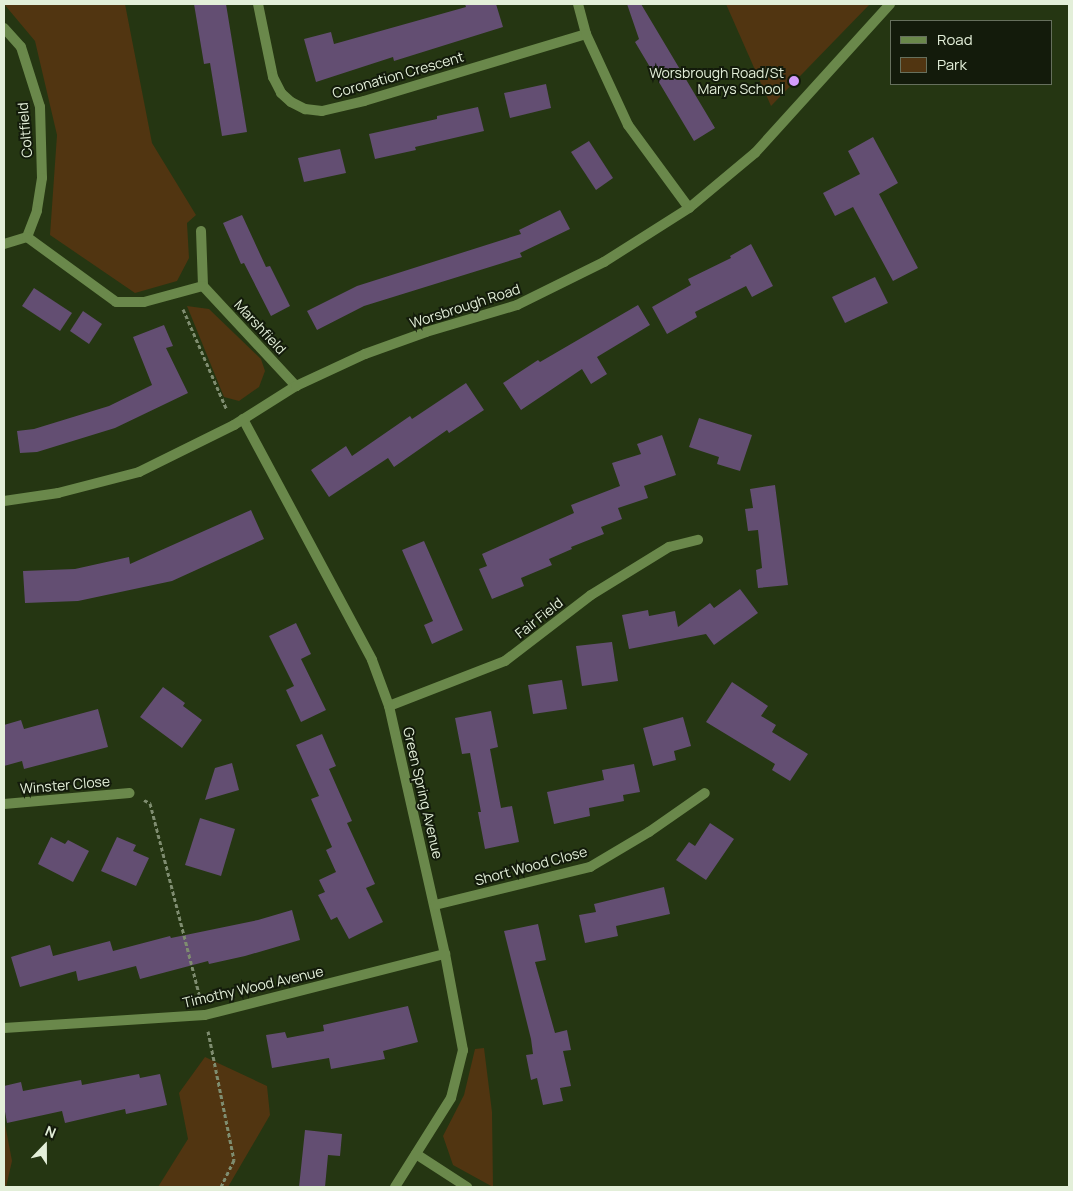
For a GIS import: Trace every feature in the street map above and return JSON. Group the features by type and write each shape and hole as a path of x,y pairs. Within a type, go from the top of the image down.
{"street":[{"name":"Coronation Crescent","path":"258,4 273,77 281,93 291,102 305,109 322,111 364,101 586,34"},
{"path":"578,4 586,34 628,125 689,208"},
{"name":"Worsbrough Road","path":"4,502 58,493 139,472 234,425 296,386 365,354 426,332 517,305 604,262 689,208 755,153 890,4"},
{"name":"Coltfield","path":"4,28 21,47 40,108 42,178 38,211 27,237"},
{"path":"4,244 27,237 116,302 144,302 203,286 201,231"},
{"name":"Marshfield","path":"203,286 296,386"},
{"name":"Green Spring Avenue","path":"243,419 372,660 389,706 445,954 464,1050 451,1098 395,1187"},
{"name":"Fair Field","path":"389,706 505,662 599,590 668,547 698,540"},
{"name":"Winster Close","path":"4,804 130,793"},
{"name":"Short Wood Close","path":"435,905 590,868 650,832 705,793"},
{"name":"Timothy Wood Avenue","path":"4,1028 205,1015 445,954"},
{"path":"416,1154 467,1187"}],"path":[{"path":"176,294 234,425"},
{"path":"130,793 150,804 205,1015 234,1160 221,1187"}],"green space":[{"path":"4,4 125,4 152,143 196,215 187,223 189,258 177,281 135,293 50,235 57,135 35,41"},
{"path":"726,4 870,4 771,106"},
{"path":"187,306 209,309 261,359 265,371 259,387 239,401 224,397"},
{"path":"484,1048 492,1112 493,1187 453,1165 443,1136 464,1095 475,1049"},
{"path":"205,1057 267,1086 270,1115 228,1187 158,1187 188,1139 179,1093"},
{"path":"4,1119 12,1161 6,1187 4,1187"}],"building":[{"path":"194,4 226,4 247,132 222,136 210,63 204,64"},
{"path":"465,4 496,4 503,27 394,61 393,57 316,82 304,39 331,32 334,44 466,7"},
{"path":"627,4 641,4 715,128 694,141 635,42 639,39"},
{"path":"546,84 551,108 510,118 504,93"},
{"path":"478,107 484,131 415,147 416,150 375,159 369,134 437,119 437,116"},
{"path":"873,137 898,183 879,194 918,268 893,281 853,207 835,216 823,193 860,174 848,151"},
{"path":"589,141 613,178 596,190 571,152"},
{"path":"340,149 346,173 304,182 298,158"},
{"path":"560,210 570,229 520,253 522,257 364,306 317,330 307,311 357,286 521,234 519,230"},
{"path":"242,215 266,267 270,266 290,306 271,316 244,263 241,264 223,223"},
{"path":"751,244 773,286 752,297 746,286 695,312 697,317 667,334 652,307 691,285 688,279 731,258 730,256"},
{"path":"875,277 888,303 845,323 832,297"},
{"path":"34,288 72,313 60,331 22,306"},
{"path":"638,305 650,325 597,357 607,374 591,384 582,369 521,410 503,383 538,360 540,362"},
{"path":"83,311 102,324 89,344 70,331"},
{"path":"164,325 173,346 166,348 188,393 115,428 37,452 20,453 17,431 34,429 109,406 152,385 133,337"},
{"path":"466,383 484,410 449,433 447,430 394,467 388,458 329,497 311,470 346,446 352,456 410,416 412,419"},
{"path":"699,418 752,435 740,471 717,464 719,457 689,447"},
{"path":"662,435 676,475 644,486 648,498 618,508 622,519 601,527 604,534 571,547 572,549 549,559 552,565 521,578 524,586 492,599 479,569 487,566 482,554 574,513 571,505 620,486 612,463 641,454 637,444"},
{"path":"775,485 788,585 758,588 756,570 762,568 758,530 748,531 745,509 753,508 750,489"},
{"path":"251,510 264,539 172,581 78,601 25,603 23,571 75,569 129,557 130,564"},
{"path":"424,541 463,630 432,644 424,625 433,621 402,550"},
{"path":"740,589 758,613 714,645 706,634 629,649 622,615 648,610 649,616 675,611 678,627 710,603 714,608"},
{"path":"296,623 311,654 301,659 326,710 301,722 286,690 294,686 269,636"},
{"path":"612,642 618,681 582,686 576,646"},
{"path":"562,680 567,709 533,714 528,685"},
{"path":"732,682 768,706 761,716 776,725 772,732 808,754 790,781 772,770 775,764 706,722"},
{"path":"163,687 185,703 183,706 202,720 182,748 140,717"},
{"path":"98,709 108,747 24,769 22,761 4,766 4,725 21,720 24,729"},
{"path":"491,711 498,747 490,749 501,808 512,806 519,842 485,849 478,812 481,812 470,753 462,754 455,718"},
{"path":"683,717 691,746 674,751 676,760 653,766 643,728"},
{"path":"322,734 336,766 329,769 352,821 347,823 375,884 366,888 383,922 349,939 337,917 331,920 318,895 325,892 319,880 336,872 326,850 332,847 311,799 319,796 296,745"},
{"path":"232,763 239,790 205,800 215,768"},
{"path":"634,764 640,792 623,795 624,801 589,808 590,816 554,824 547,792 604,780 602,770"},
{"path":"200,818 235,829 221,876 185,865"},
{"path":"710,823 734,839 706,880 676,860 689,842 695,846"},
{"path":"51,837 65,844 68,840 89,851 73,882 38,864"},
{"path":"117,837 136,845 133,851 149,858 136,886 101,871"},
{"path":"664,887 670,914 616,926 618,936 585,943 579,915 596,912 594,904"},
{"path":"292,910 300,940 245,956 209,964 208,961 140,979 136,966 78,981 76,971 20,987 11,957 50,945 53,956 110,941 113,951 170,936 171,938 258,920"},
{"path":"538,924 546,960 535,962 555,1033 567,1030 571,1050 563,1051 571,1086 560,1088 563,1101 543,1105 537,1078 531,1080 526,1055 533,1054 531,1039 504,931"},
{"path":"408,1006 418,1042 383,1051 385,1059 331,1069 329,1058 272,1068 266,1035 285,1032 287,1038 324,1031 323,1025"},
{"path":"139,1074 140,1078 160,1074 167,1105 126,1114 125,1109 65,1123 62,1111 7,1123 4,1106 4,1086 21,1082 23,1091 81,1080 82,1085"},
{"path":"305,1130 342,1134 340,1156 328,1155 325,1187 299,1187"}],"place":[{"name":"Worsbrough Road/St Marys School","path":"794,81"}]}
